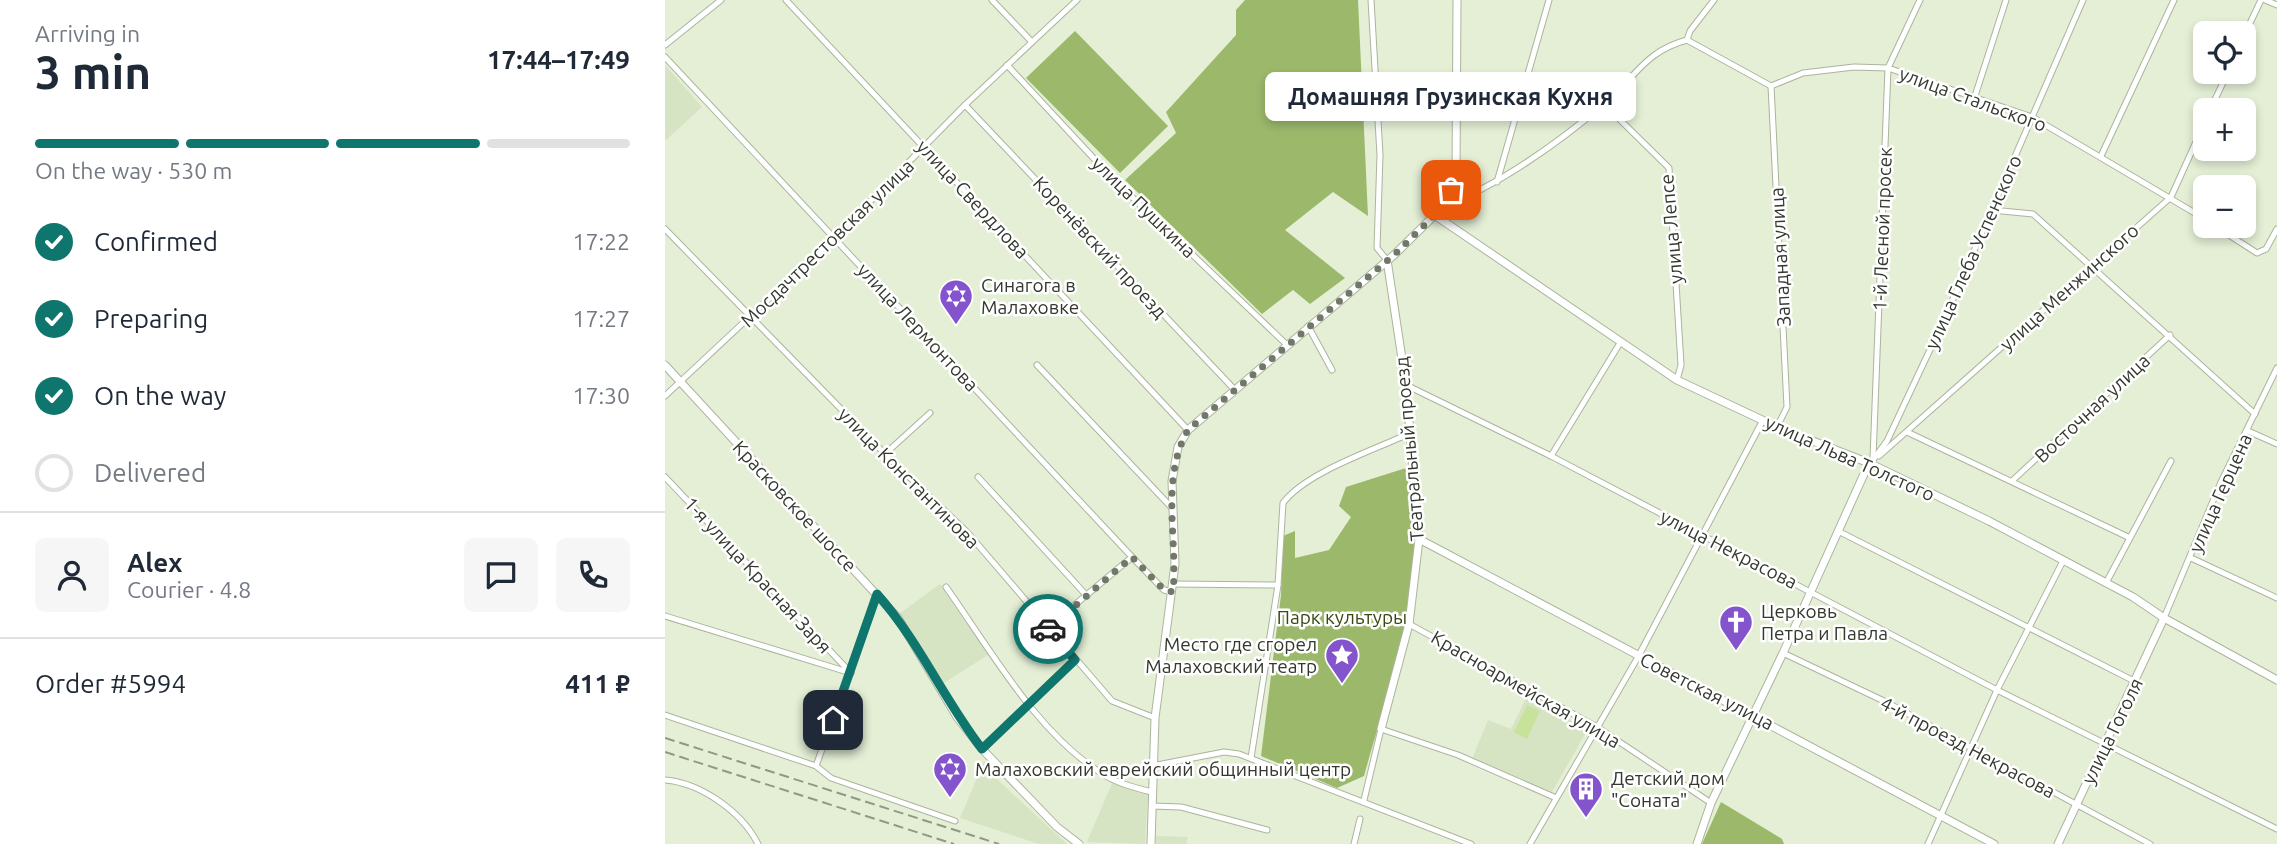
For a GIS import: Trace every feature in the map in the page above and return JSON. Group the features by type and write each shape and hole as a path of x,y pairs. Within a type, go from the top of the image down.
{"street":[{"path":"665,45 721,0"},
{"name":"улица Свердлова","path":"786,0 1188,430"},
{"path":"992,0 1031,41"},
{"name":"Мосдачтрестовская улица","path":"665,396 834,238 926,148 965,105 1077,0"},
{"path":"1371,0 1380,155 1377,248 1387,260"},
{"path":"1151,844 1155,718 1173,588 1175,456 1188,430 1387,260 1445,205 1455,174 1457,0"},
{"path":"1497,182 1549,0"},
{"path":"1687,40 1690,31 1714,0"},
{"name":"1-й Лесной просек","path":"1871,461 1888,68 1920,0"},
{"path":"1975,96 2006,0"},
{"name":"улица Глеба Успенского","path":"1871,461 1887,441 1943,322 2083,0"},
{"path":"2101,156 2174,0"},
{"path":"2252,21 2263,0 2277,5"},
{"path":"1445,205 1476,195 1497,182 1604,104 1657,51 1687,40 1771,86"},
{"name":"улица Лермонтова","path":"665,57 1132,557 1164,590 1173,588"},
{"name":"улица Пушкина","path":"1007,65 1111,177 1286,344"},
{"name":"улица Стальского","path":"1771,86 1803,73 1854,67 1888,68 2032,117 2193,211"},
{"name":"Западная улица","path":"1771,86 1787,407 1777,426"},
{"name":"улица Лепсе","path":"1604,104 1669,168 1681,365 1677,380"},
{"name":"Коренёвский проезд","path":"965,105 1234,389"},
{"name":"улица Менжинского","path":"1907,432 2171,197 2193,148"},
{"path":"1992,210 2032,214 2170,335 2255,415"},
{"name":"улица Льва Толстого","path":"1436,216 1677,380 1777,426 1871,461 2106,583 2277,680"},
{"name":"улица Константинова","path":"665,229 885,454 967,532 1112,701 1155,718"},
{"path":"2234,238 2257,253 2266,249 2277,229"},
{"name":"Театральный проезд","path":"1364,800 1409,624 1419,539 1406,385 1387,260"},
{"path":"1308,326 1332,370"},
{"name":"Восточная улица","path":"2013,480 2170,335"},
{"path":"1551,456 1620,343"},
{"name":"Красковское шоссе","path":"665,365 898,618 957,716 982,749 1057,827 1079,844"},
{"path":"1037,365 1173,509"},
{"name":"улица Герцена","path":"2164,618 2221,482 2277,368"},
{"name":"улица Некрасова","path":"1406,385 1551,456 1997,690 2277,829"},
{"path":"885,454 930,413"},
{"path":"1530,844 1554,797 1638,657 1763,420"},
{"path":"2248,431 2277,444"},
{"path":"1697,844 1711,803 1871,461 1907,432 2013,480 2128,537"},
{"path":"1251,758 1278,585 1283,503 1288,496 1321,475 1410,433"},
{"path":"2106,583 2128,537 2171,461"},
{"name":"1-я улица Красная Заря","path":"665,477 851,673"},
{"path":"978,477 1087,596"},
{"path":"1838,531 2136,682"},
{"name":"Советская улица","path":"1419,539 1994,844"},
{"path":"1047,628 1132,557"},
{"path":"2191,558 2277,598"},
{"path":"1928,844 1997,690 2063,561"},
{"path":"1173,588 1278,585"},
{"path":"946,587 1030,704 1067,745 1106,776 1152,792"},
{"path":"816,766 877,594"},
{"path":"665,617 851,673"},
{"name":"улица Гоголя","path":"2057,844 2107,744 2164,618"},
{"name":"Красноармейская улица","path":"1409,624 1597,727 1711,803"},
{"name":"4-й проезд Некрасова","path":"1783,653 1971,747 2150,844"},
{"path":"982,749 1075,660"},
{"path":"665,715 816,766 831,778 955,821"},
{"path":"1381,729 1458,755 1554,797"},
{"path":"1152,765 1224,752 1251,758 1471,844"},
{"path":"665,780 723,802 750,829 758,844"},
{"path":"1152,806 1181,807 1266,830"},
{"path":"1354,844 1360,819"}],"shaded area":[{"path":"665,65 702,107 665,141"},
{"path":"940,584 988,655 942,684 899,614"},
{"path":"1526,698 1588,729 1552,792 1472,759 1488,720 1511,729"},
{"path":"984,761 1000,782 1067,844 1039,844 960,818"},
{"path":"1113,781 1148,793 1145,844 1087,842"},
{"path":"1156,836 1188,837 1186,844 1156,844"}],"green space":[{"path":"1245,0 1358,0 1368,216 1333,192 1285,230 1345,278 1310,304 1293,290 1262,314 1125,180 1176,133 1166,112 1236,35 1236,10"},
{"path":"1075,31 1168,126 1120,173 1026,78"},
{"name":"Парк культуры","path":"1406,468 1416,545 1416,571 1408,620 1364,776 1337,788 1261,756 1281,595 1283,536 1295,531 1295,558 1329,550 1351,517 1339,506 1346,487"},
{"path":"1527,705 1540,711 1527,739 1514,732"},
{"path":"1721,802 1782,839 1784,844 1702,844"}],"railway":[{"path":"665,738 999,844"},
{"path":"665,752 954,844"}],"way so far":[{"path":"1048,629 1132,557 1164,590 1173,592 1175,456 1188,430 1394,255 1436,216 1445,205 1451,190"}],"place":[{"name":"Домашняя Грузинская Кухня","path":"1451,190"},
{"name":"Синагога в Малаховке","path":"956,326"},
{"name":"Церковь Петра и Павла","path":"1736,652"},
{"name":"Место где сгорел Малаховский театр","path":"1342,685"},
{"name":"Малаховский еврейский общинный центр","path":"950,799"},
{"name":"Детский дом \"Соната\"","path":"1586,819"}],"route":[{"path":"833,720 877,594 898,618 957,716 982,749 1075,660 1048,629"}]}
